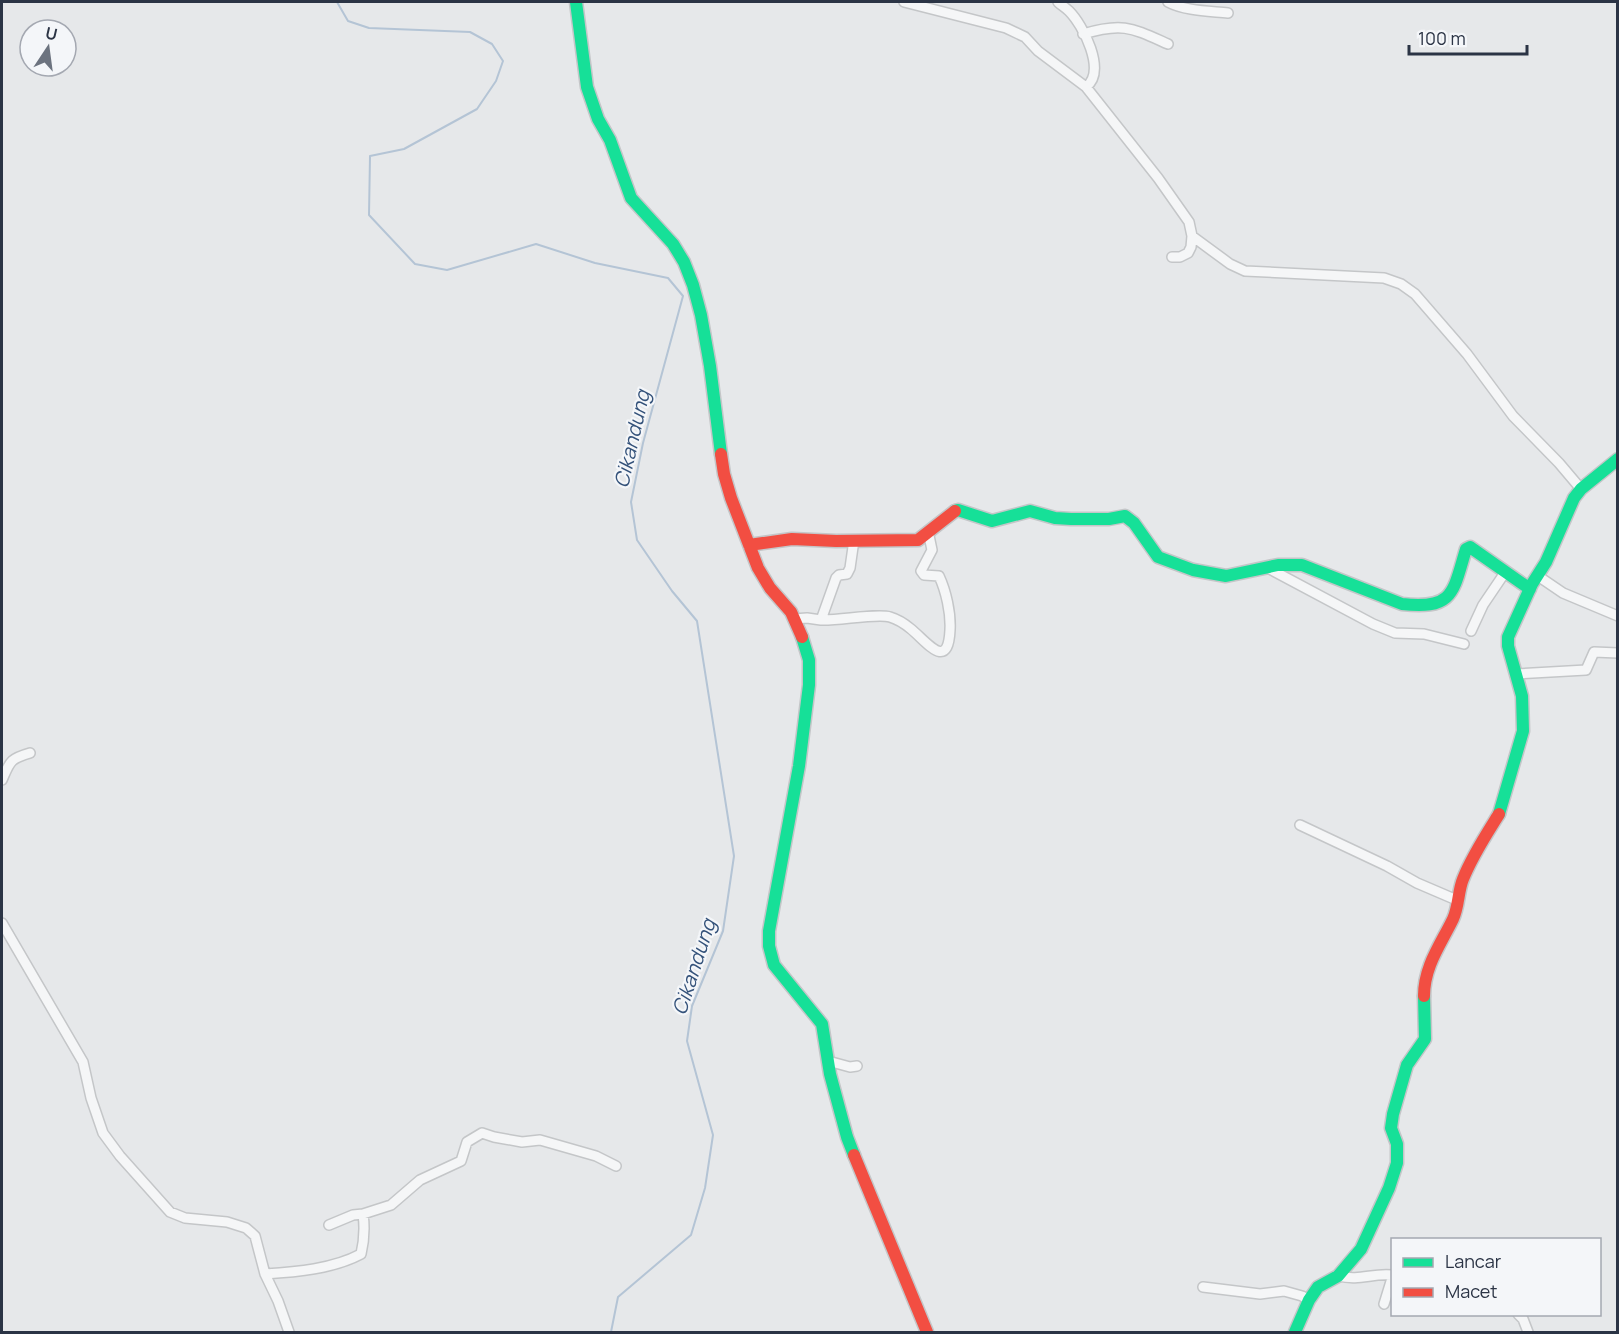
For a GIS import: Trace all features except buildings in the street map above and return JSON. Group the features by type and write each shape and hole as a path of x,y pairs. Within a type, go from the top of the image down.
{"street":[{"path":"576,2 587,87 598,119 610,140 631,198 673,244 684,262 693,285 710,366 724,474 731,498 762,576 794,619 808,660 809,685 799,766 769,931 769,946 774,966 822,1024 838,1109 847,1137 927,1332"},
{"path":"904,2 1006,28 1025,37 1046,57 1086,87 1099,101 1108,117 1189,222 1192,236 1191,247 1188,253 1180,257 1172,257"},
{"path":"1058,2 1070,12 1092,50 1095,66 1093,78 1086,87"},
{"path":"1168,2 1174,5 1228,13"},
{"path":"1083,34 1118,26 1130,27 1168,44"},
{"path":"1192,236 1230,264 1245,271 1384,278 1401,284 1415,294 1467,354 1513,416 1581,489"},
{"path":"1295,1332 1309,1300 1318,1287 1338,1276 1361,1249 1389,1188 1397,1163 1397,1144 1391,1128 1396,1100 1407,1065 1425,1039 1424,991 1431,959 1450,925 1459,901 1462,881 1472,859 1500,813 1524,719 1522,696 1508,646 1508,637 1574,498 1581,489 1617,459"},
{"path":"749,545 792,539 918,540 952,512 958,510 992,521 1030,511 1055,518 1071,519 1109,519 1125,516 1134,523 1158,557 1171,563 1226,576 1278,564 1302,565 1402,604 1422,607 1439,605 1456,585 1468,547 1530,589"},
{"path":"794,619 807,618 821,621 890,617 909,627 931,648 938,652 946,649 949,646 950,623 943,584 939,576 924,575 921,572 932,550 928,531"},
{"path":"821,621 836,576 847,574 850,568 855,540"},
{"path":"1266,567 1373,624 1395,633 1424,634 1464,644"},
{"path":"1471,631 1483,605 1506,572"},
{"path":"1538,576 1563,593 1617,616"},
{"path":"1516,674 1586,670 1594,652 1617,653"},
{"path":"2,780 8,764 13,759 30,753"},
{"path":"1300,825 1387,866 1417,883 1459,901"},
{"path":"2,923 83,1062 91,1098 103,1133 120,1156 170,1212 185,1218 227,1222 246,1228 255,1236 266,1274 279,1301 288,1332"},
{"path":"828,1061 857,1066"},
{"path":"329,1225 353,1215 363,1215 391,1205 420,1180 461,1161 467,1142 482,1132 494,1137 522,1142 540,1140 580,1151 616,1166"},
{"path":"266,1274 297,1272 332,1264 360,1254 364,1244 363,1215"},
{"path":"1338,1276 1364,1279 1373,1275 1391,1276"},
{"path":"1384,1304 1391,1280"},
{"path":"1203,1287 1260,1294 1284,1291 1309,1300"},
{"path":"1520,1316 1528,1332"}],"waterway":[{"name":"Cikandung","path":"337,2 348,21 369,28 470,32 492,44 503,61 496,81 477,109 404,149 370,156 369,215 415,264 447,270 536,244 595,263 668,278 683,296 643,443 631,502 637,540 672,591 697,621 734,856 723,931 692,1006 687,1041 713,1135 705,1188 691,1235 618,1297 611,1332"}],"traffic: fast":[{"path":"576,2 587,87 598,119 610,140 631,198 673,244 684,262 693,285 710,366 721,454"},
{"path":"1499,814 1523,731 1522,696 1508,646 1508,637 1532,584 1546,562 1574,498 1581,489 1618,459"},
{"path":"955,511 992,521 1030,511 1055,518 1071,519 1109,519 1125,516 1134,523 1158,557 1193,570 1226,576 1278,565 1302,565 1402,604 1419,605 1442,601 1454,587 1466,549 1470,547 1530,589"},
{"path":"802,637 809,660 809,685 799,766 769,931 769,946 774,965 822,1024 830,1074 854,1155"},
{"path":"1295,1332 1309,1300 1318,1287 1338,1276 1361,1249 1389,1188 1397,1163 1397,1144 1391,1128 1393,1114 1407,1065 1425,1039 1424,996"}],"traffic: jam":[{"path":"721,454 731,498 758,568 770,588 791,612 802,637"},
{"path":"749,545 792,539 918,540 955,511"},
{"path":"1424,996 1430,965 1455,914 1463,879 1499,814"},
{"path":"854,1155 927,1332"}]}
